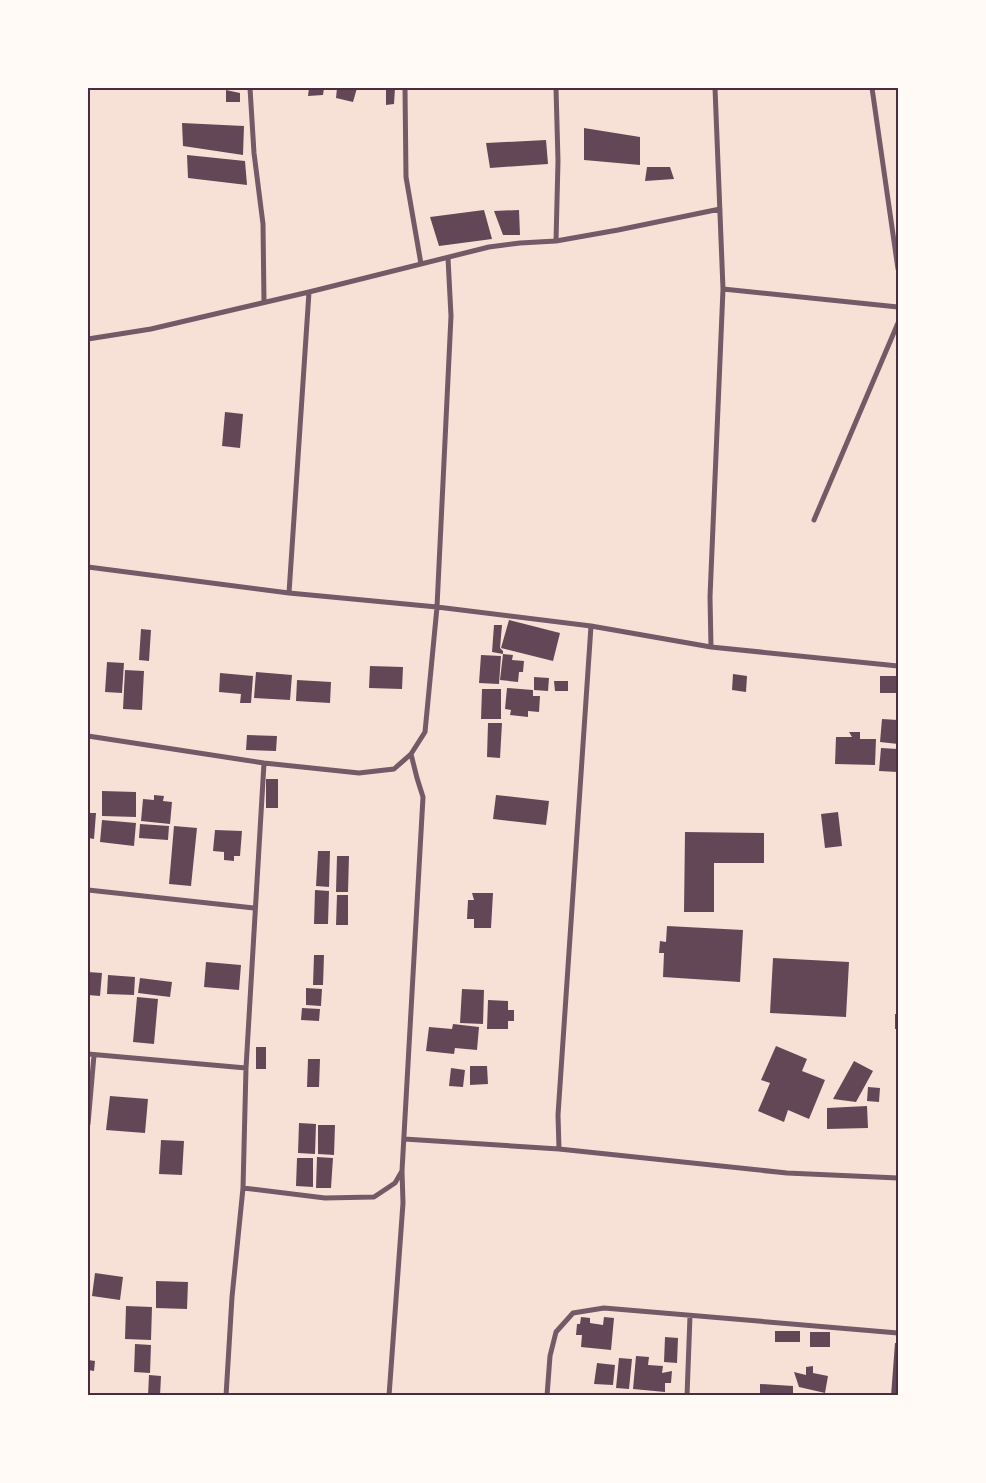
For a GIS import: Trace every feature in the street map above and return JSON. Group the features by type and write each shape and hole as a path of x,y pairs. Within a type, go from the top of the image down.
{"street":[{"path":"250,88 254,153 263,224 264,302"},
{"path":"406,88 406,177 421,264"},
{"path":"556,88 558,161 556,241"},
{"path":"711,647 710,597 722,289 715,88"},
{"path":"872,88 898,269"},
{"path":"88,339 152,329 489,247 556,241 720,209"},
{"path":"88,736 264,763 359,773 394,769 411,754 425,732 437,607 451,316 448,258"},
{"path":"722,289 898,307"},
{"path":"289,593 309,292"},
{"path":"814,520 898,323"},
{"path":"88,567 289,593 437,607 591,626 711,647 898,666"},
{"path":"559,1148 558,1115 591,626"},
{"path":"389,1396 403,1203 402,1171 423,797 411,754"},
{"path":"226,1396 232,1297 242,1188 254,908 264,763"},
{"path":"88,890 254,908"},
{"path":"88,1054 246,1068"},
{"path":"88,1124 94,1055"},
{"path":"404,1139 559,1148 787,1173 898,1178"},
{"path":"242,1188 325,1198 374,1197 395,1183 402,1171"},
{"path":"547,1396 550,1356 556,1332 572,1313 604,1308 898,1333"},
{"path":"687,1396 690,1316"}],"building":[{"path":"309,88 324,88 323,95 308,96"},
{"path":"337,88 357,88 353,102 336,98"},
{"path":"386,88 395,88 394,104 386,105"},
{"path":"226,90 240,93 240,102 226,102"},
{"path":"182,123 244,126 243,155 183,146"},
{"path":"584,128 640,137 640,165 584,160"},
{"path":"546,140 548,164 490,168 486,143"},
{"path":"187,155 245,161 247,185 188,178"},
{"path":"647,167 670,167 674,179 645,181"},
{"path":"484,210 492,239 439,246 430,217"},
{"path":"519,210 520,235 503,235 494,211"},
{"path":"225,412 243,414 240,448 222,446"},
{"path":"509,620 560,633 553,661 501,648"},
{"path":"494,625 502,625 500,648 503,654 492,652"},
{"path":"141,629 151,630 149,661 139,660"},
{"path":"503,654 513,655 512,660 524,661 523,672 519,672 518,682 500,680"},
{"path":"481,655 501,656 499,684 479,683"},
{"path":"107,662 124,663 122,693 105,692"},
{"path":"370,666 403,667 402,689 369,688"},
{"path":"125,670 144,671 142,710 123,709"},
{"path":"256,672 292,675 290,700 254,698"},
{"path":"220,673 253,676 251,703 240,703 241,694 219,692"},
{"path":"733,674 747,676 746,692 732,690"},
{"path":"880,676 898,676 898,693 880,693"},
{"path":"534,677 549,678 548,691 534,690"},
{"path":"297,680 331,682 330,703 296,701"},
{"path":"554,681 568,681 568,691 555,691"},
{"path":"507,688 533,690 533,696 540,696 539,712 528,711 528,717 510,715 511,710 505,709"},
{"path":"482,689 501,689 501,719 481,719"},
{"path":"882,719 898,720 898,744 880,742"},
{"path":"488,723 502,723 500,758 487,757"},
{"path":"849,732 860,732 860,739 876,739 875,765 835,764 836,737 852,737"},
{"path":"247,735 277,736 276,751 246,750"},
{"path":"881,748 898,749 898,772 879,771"},
{"path":"266,779 278,779 278,808 266,808"},
{"path":"102,791 136,792 136,817 102,816"},
{"path":"154,795 164,796 163,801 172,802 170,824 141,821 143,799 154,800"},
{"path":"496,795 549,801 546,825 493,819"},
{"path":"838,812 842,846 825,848 821,814"},
{"path":"88,813 96,813 94,839 88,838"},
{"path":"102,820 136,823 134,846 100,842"},
{"path":"140,824 169,826 168,840 139,838"},
{"path":"174,826 197,828 191,886 169,884"},
{"path":"215,830 242,831 240,856 234,856 234,861 224,860 224,852 213,851"},
{"path":"685,832 764,833 764,863 714,863 714,912 684,912"},
{"path":"318,851 330,851 329,887 316,886"},
{"path":"337,856 349,856 348,892 336,892"},
{"path":"315,890 329,891 328,924 314,924"},
{"path":"472,893 493,893 491,928 474,928 474,919 467,919 468,900 474,900"},
{"path":"337,895 348,895 348,925 336,925"},
{"path":"667,926 743,930 740,982 663,977 664,953 659,953 660,941 666,942"},
{"path":"314,955 324,955 323,985 313,985"},
{"path":"773,958 849,962 846,1017 770,1013"},
{"path":"206,962 241,965 239,990 204,987"},
{"path":"88,972 102,973 100,996 88,995"},
{"path":"108,975 135,977 134,995 107,994"},
{"path":"140,978 172,982 170,997 138,993"},
{"path":"306,988 322,989 321,1006 306,1005"},
{"path":"462,989 484,990 483,1024 460,1023"},
{"path":"137,997 158,999 154,1044 133,1042"},
{"path":"488,1000 508,1001 508,1010 514,1010 514,1021 508,1021 508,1029 487,1029"},
{"path":"302,1008 320,1009 319,1021 301,1020"},
{"path":"895,1014 898,1014 898,1029 895,1029"},
{"path":"453,1024 479,1027 477,1050 455,1048 454,1054 426,1051 429,1027 452,1029"},
{"path":"776,1046 807,1059 802,1071 825,1080 809,1119 788,1110 784,1122 758,1111 770,1083 761,1080"},
{"path":"256,1047 266,1047 266,1069 256,1069"},
{"path":"308,1059 320,1059 319,1087 307,1087"},
{"path":"854,1061 873,1071 856,1102 833,1099"},
{"path":"470,1066 487,1066 488,1084 470,1085"},
{"path":"451,1068 465,1070 463,1087 449,1086"},
{"path":"868,1087 880,1088 879,1102 867,1101"},
{"path":"110,1096 148,1099 145,1133 106,1130"},
{"path":"867,1106 868,1128 827,1129 827,1108"},
{"path":"299,1123 316,1124 315,1154 298,1153"},
{"path":"318,1125 335,1125 334,1155 318,1154"},
{"path":"161,1140 184,1141 182,1175 159,1174"},
{"path":"317,1157 333,1158 331,1188 316,1188"},
{"path":"297,1158 313,1158 313,1187 296,1186"},
{"path":"95,1273 123,1277 120,1300 92,1296"},
{"path":"156,1281 188,1282 187,1309 156,1308"},
{"path":"126,1306 152,1307 151,1340 125,1339"},
{"path":"581,1317 590,1318 590,1323 603,1325 604,1317 614,1318 611,1350 581,1347 582,1335 576,1335 577,1324 580,1324"},
{"path":"775,1331 800,1331 800,1342 775,1342"},
{"path":"810,1332 830,1332 830,1347 810,1347"},
{"path":"665,1337 678,1338 677,1363 664,1362"},
{"path":"895,1343 898,1343 898,1396 891,1396"},
{"path":"135,1344 151,1345 150,1373 134,1372"},
{"path":"636,1356 649,1357 648,1365 663,1366 662,1373 672,1371 671,1383 665,1383 665,1392 633,1389"},
{"path":"619,1358 632,1359 629,1389 616,1388"},
{"path":"88,1360 95,1361 94,1371 88,1370"},
{"path":"597,1363 615,1365 613,1385 594,1384"},
{"path":"813,1366 813,1373 828,1376 825,1393 799,1387 794,1372 806,1375 806,1367"},
{"path":"149,1375 161,1376 160,1396 148,1396"},
{"path":"760,1384 793,1386 793,1396 760,1395"}]}
